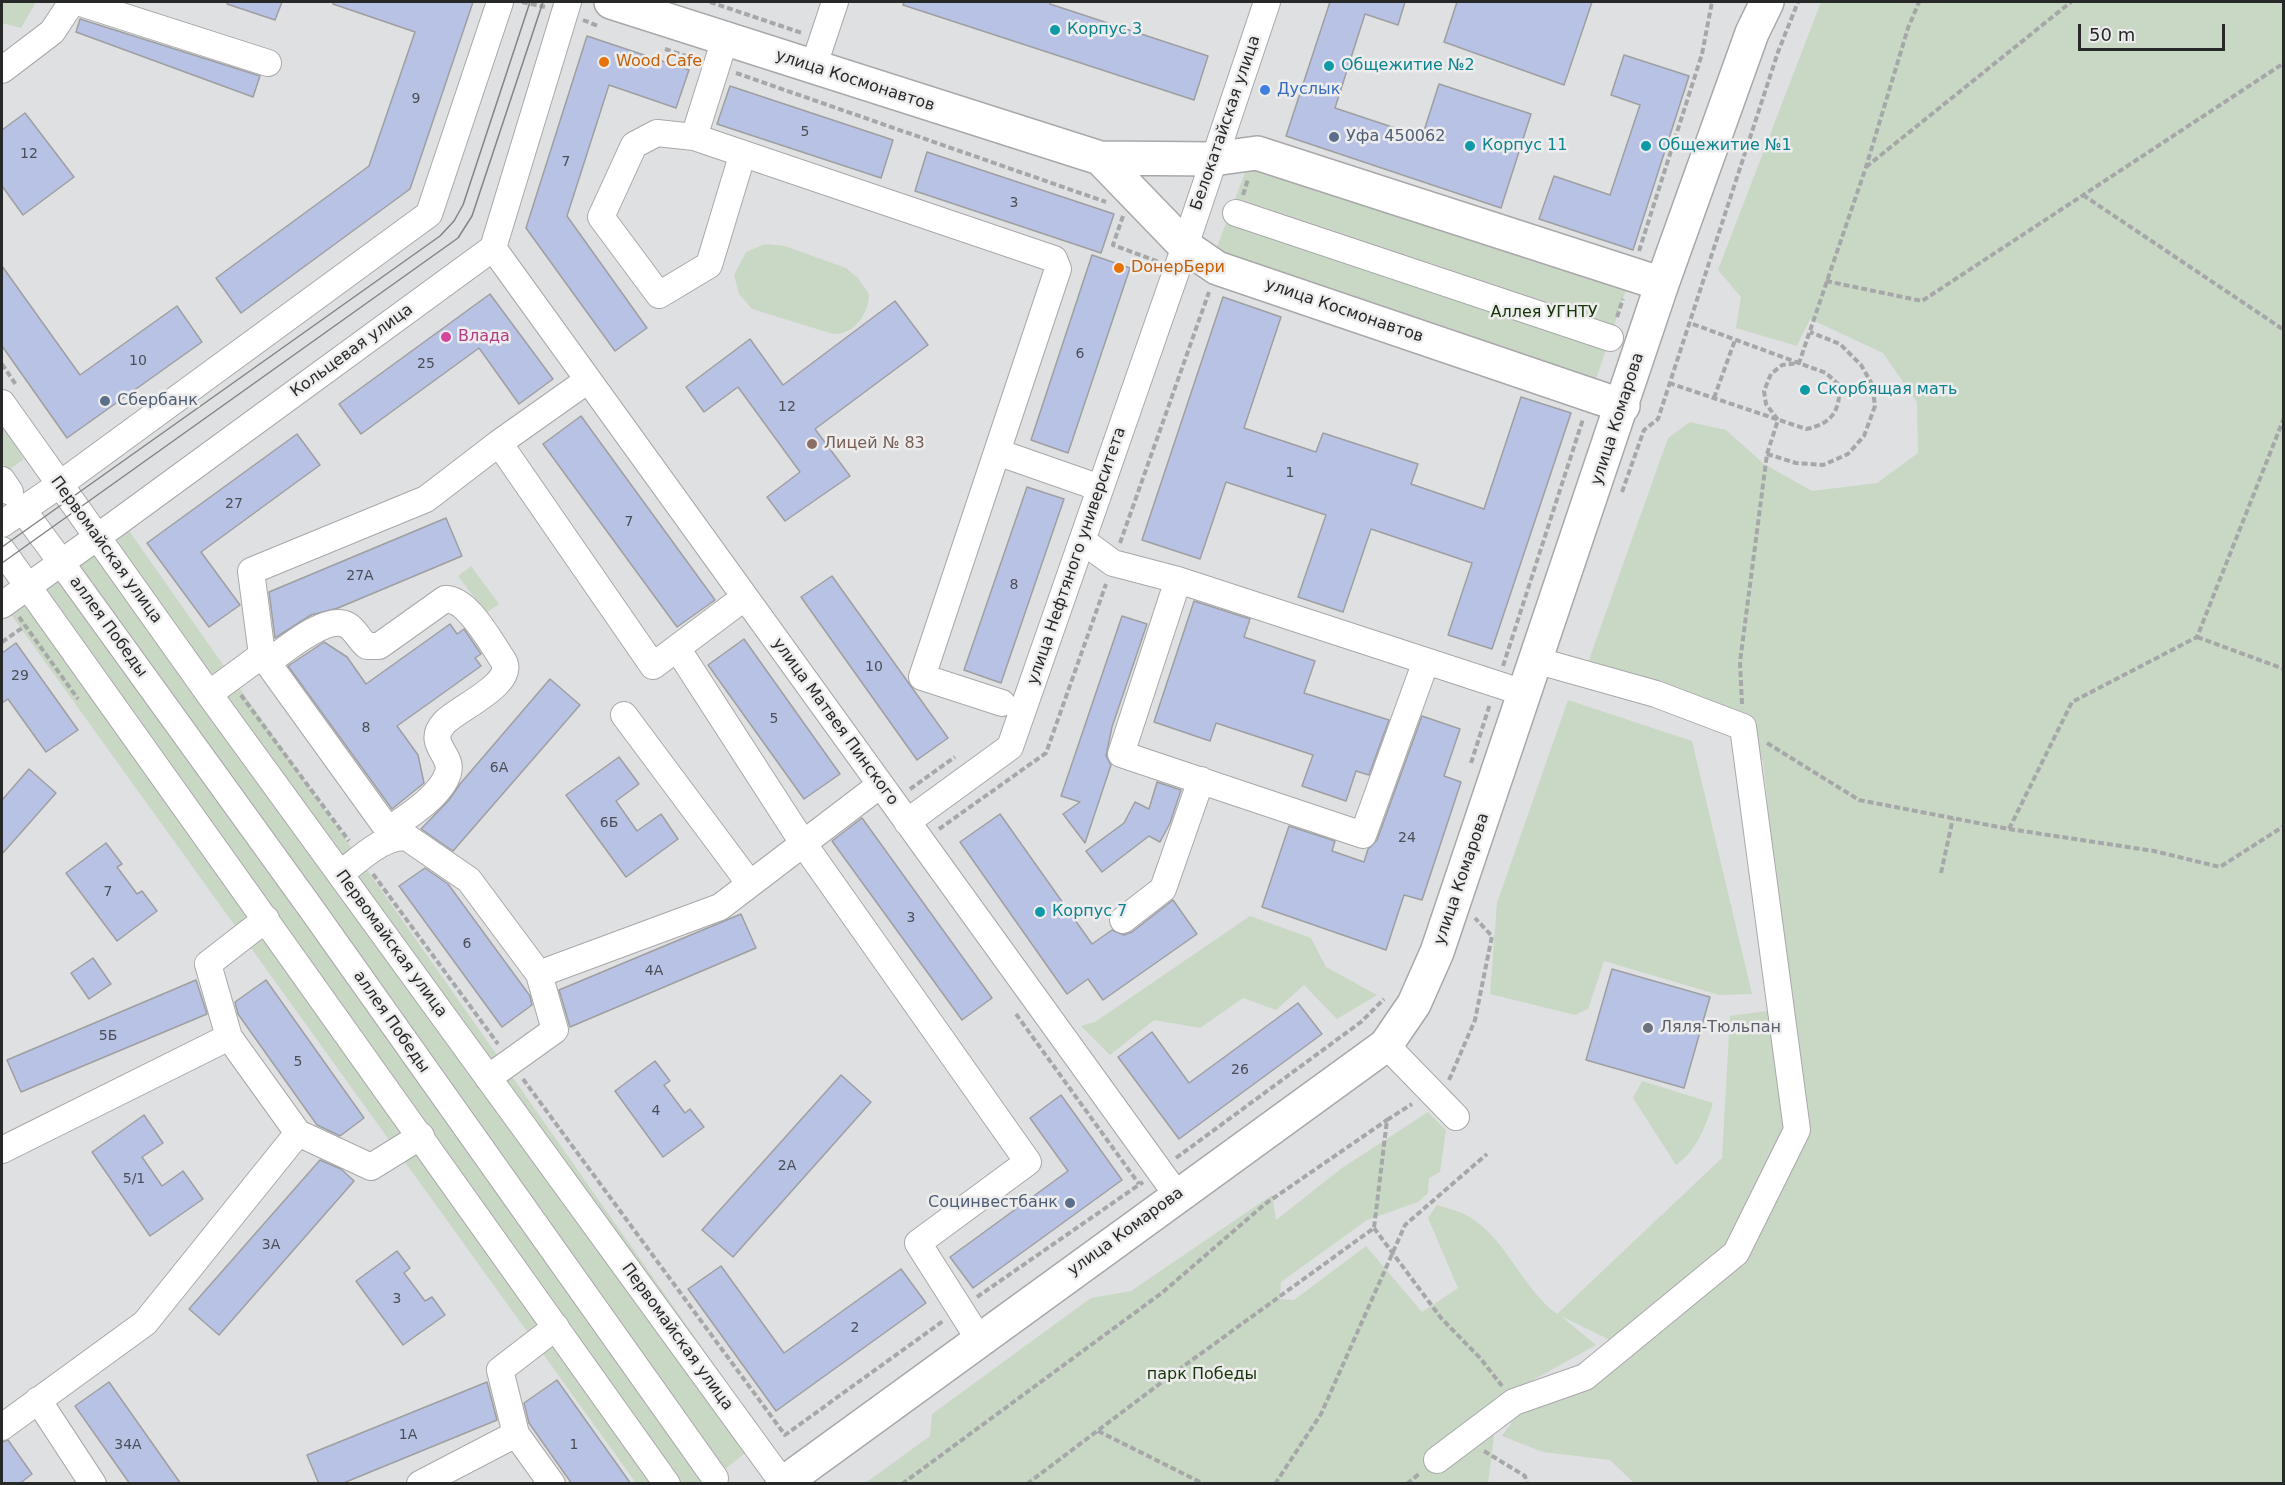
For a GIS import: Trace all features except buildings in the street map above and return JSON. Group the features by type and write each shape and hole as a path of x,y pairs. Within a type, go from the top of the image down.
{"main road":[{"name":"улица Комарова","path":"782,1483 979,1339 1168,1183 1340,1081 1386,1045 1414,1004 1437,952 1510,689 1535,660 1634,418 1662,284 1752,33 1767,2"},
{"name":"улица Космонавтов","path":"605,14 721,53 813,68 1100,158 1213,159 1257,153 1662,284"},
{"name":"улица Космонавтов","path":"1100,158 1167,262 1217,268 1634,418"}],"street":[{"path":"2,70 52,32 72,2"},
{"path":"78,2 268,63"},
{"path":"2,524 59,485 429,214 500,2"},
{"path":"813,68 835,2"},
{"name":"Белокатайская улица","path":"1167,262 1213,159 1267,2"},
{"path":"493,248 566,8"},
{"path":"694,137 721,53"},
{"path":"742,156 709,265 659,295 601,217 634,144 657,133 694,137 742,156 1054,259 1058,269 922,677 1002,703"},
{"path":"1236,213 1610,338"},
{"name":"улица Матвея Пинского","path":"493,248 1168,1183"},
{"name":"Кольцевая улица","path":"2,605 493,248"},
{"name":"улица Нефтяного университета","path":"914,832 1010,747 1083,541 1167,262"},
{"path":"488,1078 555,1030 539,974 469,880 388,824 273,664 251,571 426,500 499,443 588,380"},
{"name":"Первомайская улица","path":"11,397 59,485 782,1483"},
{"path":"499,443 653,666 745,597"},
{"path":"997,452 1100,488"},
{"name":"аллея Победы","path":"28,517 310,907 715,1478"},
{"path":"1083,541 1113,563 1178,580 1510,689"},
{"path":"2,550 667,1484"},
{"path":"1178,580 1121,754 1363,835 1426,662"},
{"path":"209,694 229,679 273,664 309,633 333,623 349,626 367,646 379,646 445,599 450,599 465,607 507,667 503,679 448,720 440,730 439,747 448,763 447,776 425,802 388,824 362,859 340,874"},
{"path":"676,648 803,843 1028,1162 918,1243 979,1339"},
{"path":"1437,1460 1514,1402 1585,1377 1736,1253 1797,1130 1743,727 1656,694 1535,660"},
{"path":"624,715 750,884"},
{"path":"1123,920 1163,889 1201,780"},
{"path":"539,974 720,907 803,843 886,793"},
{"path":"266,919 208,964 229,1037 298,1133 372,1167 421,1136"},
{"path":"2,1150 229,1037"},
{"path":"1386,1045 1456,1117"},
{"path":"2,1427 145,1323 298,1133"},
{"path":"552,1484 516,1434 500,1370 556,1327"},
{"path":"38,1400 93,1484"},
{"path":"420,1484 516,1434"}],"path":[{"path":"522,2 605,14"},
{"path":"1638,255 1702,54 1712,2"},
{"path":"1634,418 1658,418 1778,52 1798,2"},
{"path":"1799,363 1866,167 1908,28 1919,2"},
{"path":"1866,167 2071,2"},
{"path":"663,48 721,53 1114,205"},
{"path":"1826,281 1922,301 2283,63"},
{"path":"2083,195 2283,330"},
{"path":"1125,209 1113,245 1167,262"},
{"path":"914,832 1046,753 1212,282"},
{"path":"1669,383 1806,429 1821,426 1833,417 1840,399 1839,385 1826,373 1689,323"},
{"path":"1767,454 1796,464 1823,465 1848,454 1864,436 1875,406 1872,384 1861,365 1840,344 1810,332"},
{"path":"1714,398 1735,340"},
{"path":"1778,420 1766,404 1764,391 1771,374 1782,365 1799,363"},
{"path":"2,364 11,397"},
{"path":"1468,770 1510,689 1586,411"},
{"path":"2009,829 2072,702 2197,637 2283,418"},
{"path":"1778,420 1767,454 1740,662 1743,727 1859,800 2009,829 2154,851 2220,867 2283,826"},
{"path":"2,642 25,626"},
{"path":"2197,637 2283,669"},
{"path":"229,679 785,1435 960,1309 1168,1183 1360,1022 1389,994"},
{"path":"886,793 957,756"},
{"path":"1941,873 1953,818"},
{"path":"902,1484 1163,1292 1265,1204 1450,1080 1475,1020 1492,936 1474,917"},
{"path":"1388,1120 1374,1228 1441,1318 1480,1358 1514,1402"},
{"path":"1275,1484 1321,1414 1360,1330 1391,1251 1405,1225 1487,1154"},
{"path":"1028,1484 1374,1228"},
{"path":"1098,1431 1204,1484"},
{"path":"1465,1439 1525,1476 1527,1484"}],"green space":[{"path":"2,2 36,2 21,28 2,23"},
{"name":"парк Победы","path":"1821,2 2283,2 2283,1483 1634,1483 1610,1460 1543,1452 1502,1436 1521,1409 1649,1323 1610,1340 1561,1316 1596,1345 1499,1399 1488,1483 864,1484 930,1436 932,1414 1091,1298 1131,1291 1272,1195 1276,1220 1342,1168 1428,1112 1446,1130 1440,1172 1429,1178 1428,1193 1418,1202 1367,1220 1281,1282 1280,1299 1294,1300 1366,1246 1422,1312 1458,1288 1428,1218 1437,1205 1461,1213 1479,1223 1502,1248 1544,1303 1557,1314 1722,1158 1730,1016 1774,1010 1786,974 1763,761 1664,686 1585,671 1668,438 1690,422 1726,430 1764,464 1812,491 1877,483 1918,453 1917,402 1883,353 1810,319 1797,346 1736,328 1741,297 1718,270"},
{"name":"Аллея УГНТУ","path":"1247,167 1631,275 1590,397 1211,263"},
{"path":"765,244 785,246 846,268 857,277 869,294 866,309 859,322 847,331 833,334 752,309 739,294 734,275 746,252"},
{"path":"2,426 24,459 7,471 2,462"},
{"path":"125,525 765,1437 708,1483 636,1483 7,609"},
{"path":"471,566 499,604 486,613 458,576"},
{"path":"1568,700 1692,741 1752,994 1719,995 1604,961 1588,1009 1575,1015 1490,994 1497,903"},
{"path":"1250,916 1311,938 1326,967 1377,995 1337,1019 1304,985 1276,1010 1243,998 1200,1028 1154,1020 1110,1055 1081,1026 1095,1022"},
{"path":"1642,1081 1713,1103 1704,1129 1695,1145 1676,1165 1633,1098"}],"tram line":[{"path":"2,547 440,236 454,221 463,205 530,2"},
{"path":"2,563 458,238 472,216 543,2"}],"place":[{"name":"Корпус 3","path":"1055,30"},
{"name":"Wood Cafe","path":"604,62"},
{"name":"Общежитие №2","path":"1329,66"},
{"name":"Дуслык","path":"1265,90"},
{"name":"Уфа 450062","path":"1334,137"},
{"name":"Корпус 11","path":"1470,146"},
{"name":"Общежитие №1","path":"1646,146"},
{"name":"DонерБери","path":"1119,268"},
{"name":"Влада","path":"446,337"},
{"name":"Скорбящая мать","path":"1805,390"},
{"name":"Сбербанк","path":"105,401"},
{"name":"Лицей № 83","path":"812,444"},
{"name":"Корпус 7","path":"1040,912"},
{"name":"Ляля-Тюльпан","path":"1648,1028"},
{"name":"Социнвестбанк","path":"1070,1203"}]}
